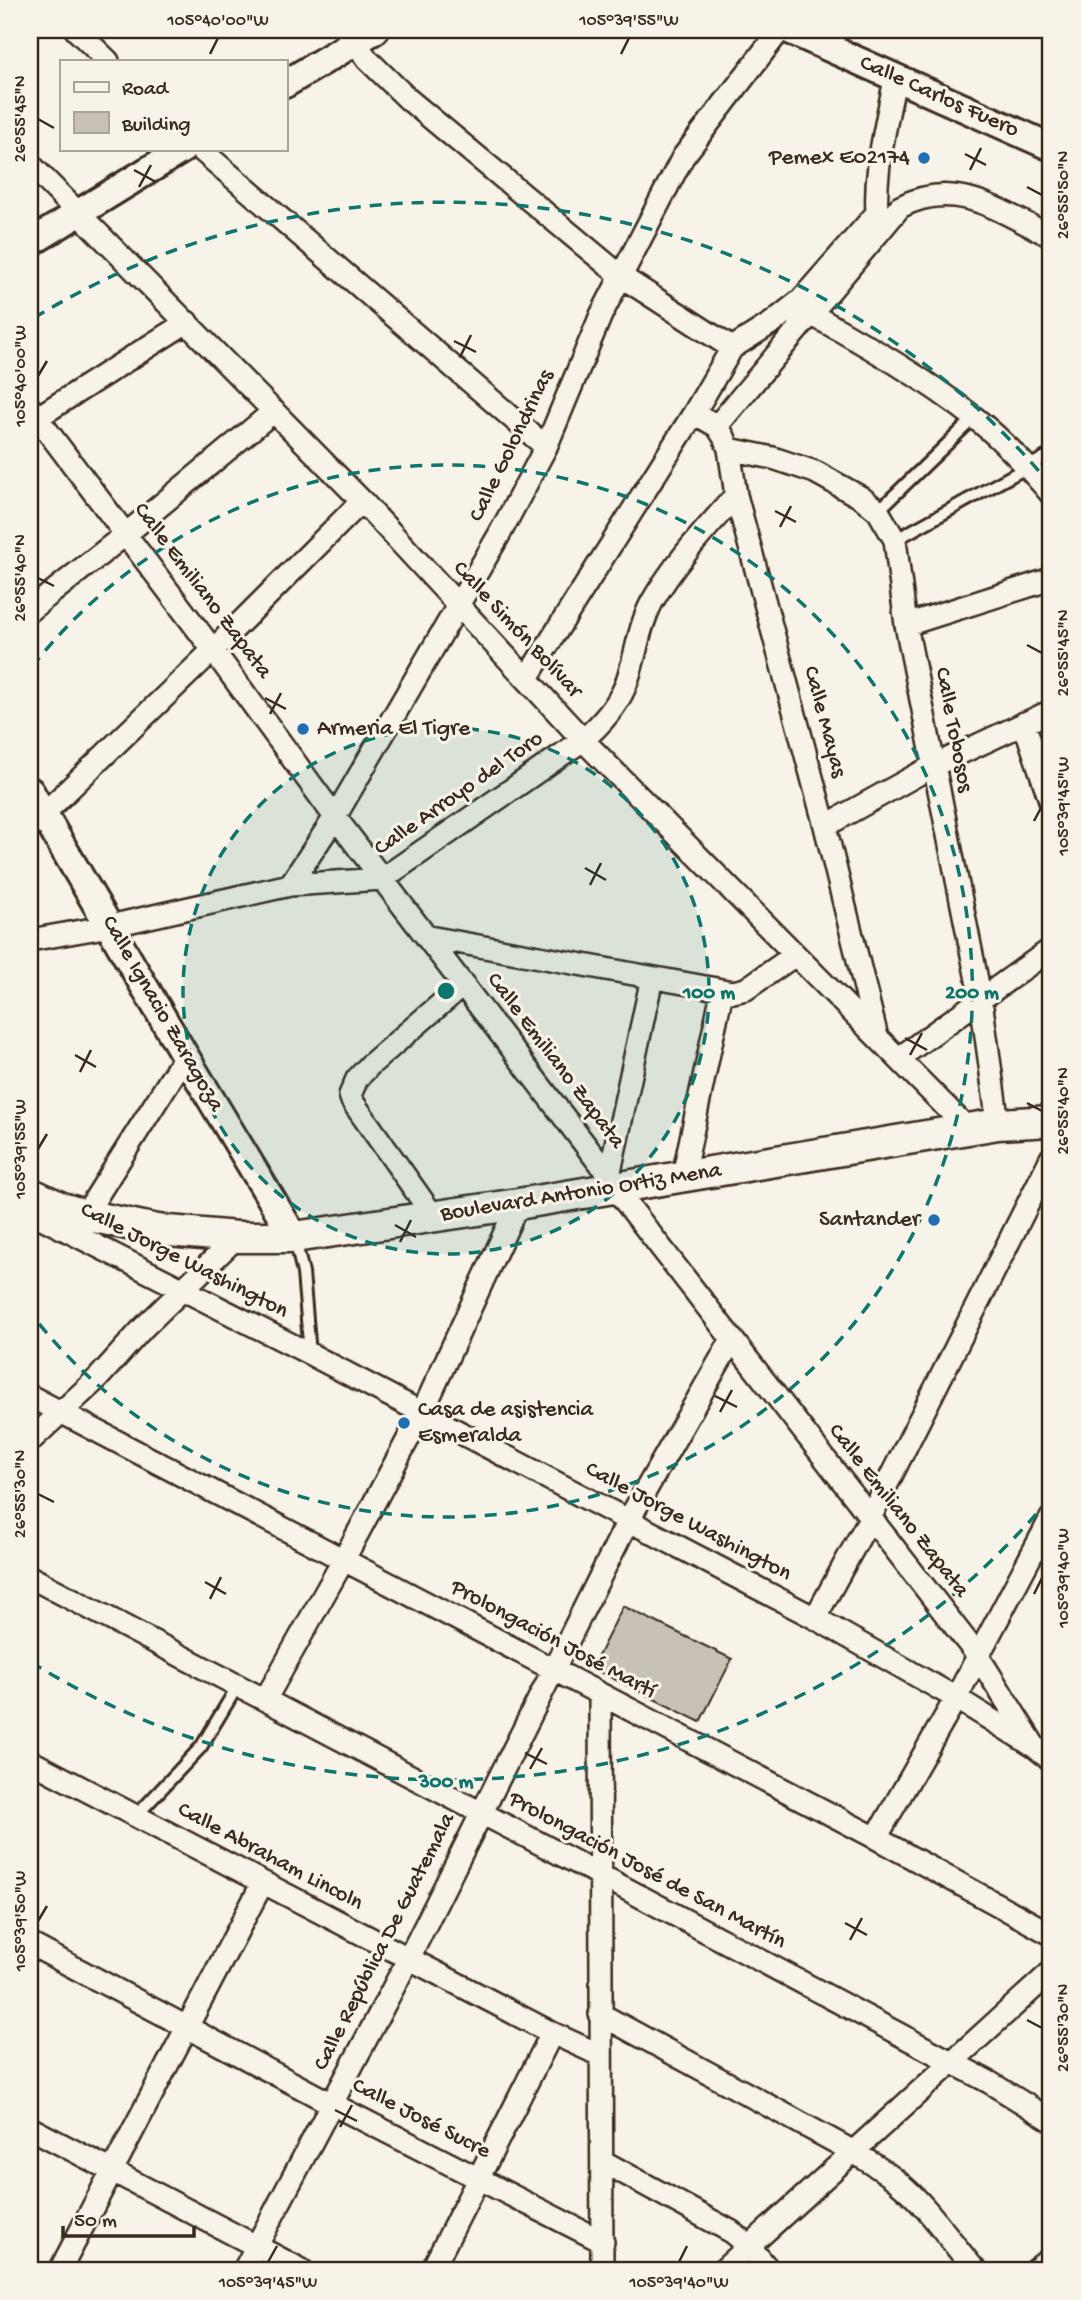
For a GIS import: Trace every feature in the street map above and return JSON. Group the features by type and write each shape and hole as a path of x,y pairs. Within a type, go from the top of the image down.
{"main road":[{"name":"Boulevard Antonio Ortiz Mena","path":"30,1193 85,1215 157,1230 237,1237 294,1237 518,1204 612,1182 683,1176 998,1124 1051,1121"}],"street":[{"path":"76,30 107,60"},
{"name":"Calle Golondrinas","path":"290,885 335,817 459,605 546,447 601,315 683,157 780,30"},
{"name":"Calle Carlos Fuero","path":"789,30 1051,147"},
{"path":"816,43 839,30"},
{"path":"287,84 358,34 381,74 408,99 622,277 732,348"},
{"path":"878,223 879,160 895,79"},
{"path":"30,243 181,150"},
{"path":"201,150 546,447"},
{"name":"Calle Simón Bolívar","path":"30,164 362,501 583,740 795,955 876,1033 968,1129"},
{"path":"694,413 718,426 806,307 878,223 918,198 951,194 982,201 1051,236"},
{"path":"527,678 732,348 773,322 806,307"},
{"path":"806,307 890,359 975,417 1028,467 1051,494"},
{"path":"32,416 187,322"},
{"path":"30,610 274,411"},
{"name":"Calle Emiliano Zapata","path":"32,416 214,650 335,817 429,937 731,1340 978,1656 1043,1754"},
{"name":"Calle Mayas","path":"718,426 729,449 736,495 825,826 876,1033"},
{"name":"Calle Tobosos","path":"729,449 773,458 815,472 862,498 877,511 895,540 906,625 981,1000 998,1124"},
{"name":"Calle Arroyo del Toro","path":"30,940 110,926 290,885 382,879 583,740 608,715 624,691 643,620 653,600 708,526 736,495"},
{"path":"34,810 214,650 362,501"},
{"path":"906,625 1051,579"},
{"path":"825,826 933,766 1051,711"},
{"path":"1024,723 1051,803"},
{"name":"Calle Ignacio Zaragoza","path":"34,810 110,926 294,1237"},
{"path":"429,937 722,992 746,989 795,955"},
{"path":"899,1058 1051,948"},
{"path":"612,1182 652,978"},
{"path":"433,1217 352,1101 352,1089 370,1065 464,984"},
{"path":"683,1176 722,992"},
{"path":"85,1215 185,1056"},
{"path":"815,1618 870,1518 1051,1158"},
{"path":"265,1700 422,1413 518,1204"},
{"name":"Calle Jorge Washington","path":"30,1212 310,1354 815,1618 956,1698 1043,1754"},
{"path":"30,1441 237,1237"},
{"name":"Calle República De Guatemala","path":"244,2270 408,1958 628,1521 731,1340"},
{"name":"Prolongación José Martí","path":"30,1396 876,1838 1051,1934"},
{"path":"876,1838 956,1698 1051,1518"},
{"name":"Prolongación José de San Martín","path":"30,1577 602,1876 1024,2102 1051,2120"},
{"path":"600,1695 602,2270"},
{"name":"Calle Abraham Lincoln","path":"30,1761 262,1884 600,2055"},
{"path":"60,2270 262,1884"},
{"name":"Calle José Sucre","path":"30,1944 332,2104 603,2242"},
{"path":"723,2270 1051,1972"},
{"path":"600,2014 852,2151 898,2182 922,2206 975,2270"},
{"path":"432,2270 552,2033"},
{"path":"30,2129 302,2270"},
{"path":"602,2161 732,2232 750,2247 769,2270"},
{"path":"1035,2270 1051,2258"}],"lane":[{"path":"877,511 975,417"},
{"path":"895,540 1051,454"},
{"path":"294,1237 303,1273 310,1354"},
{"path":"136,1816 201,1747 237,1686"}],"building":[{"path":"623,1606 732,1659 700,1722 598,1671 595,1662"}],"place":[{"name":"Pemex E02174","path":"924,158"},
{"name":"Armeria El Tigre","path":"303,729"},
{"name":"Santander","path":"934,1220"},
{"name":"Casa de asistencia Esmeralda","path":"404,1423"}]}
